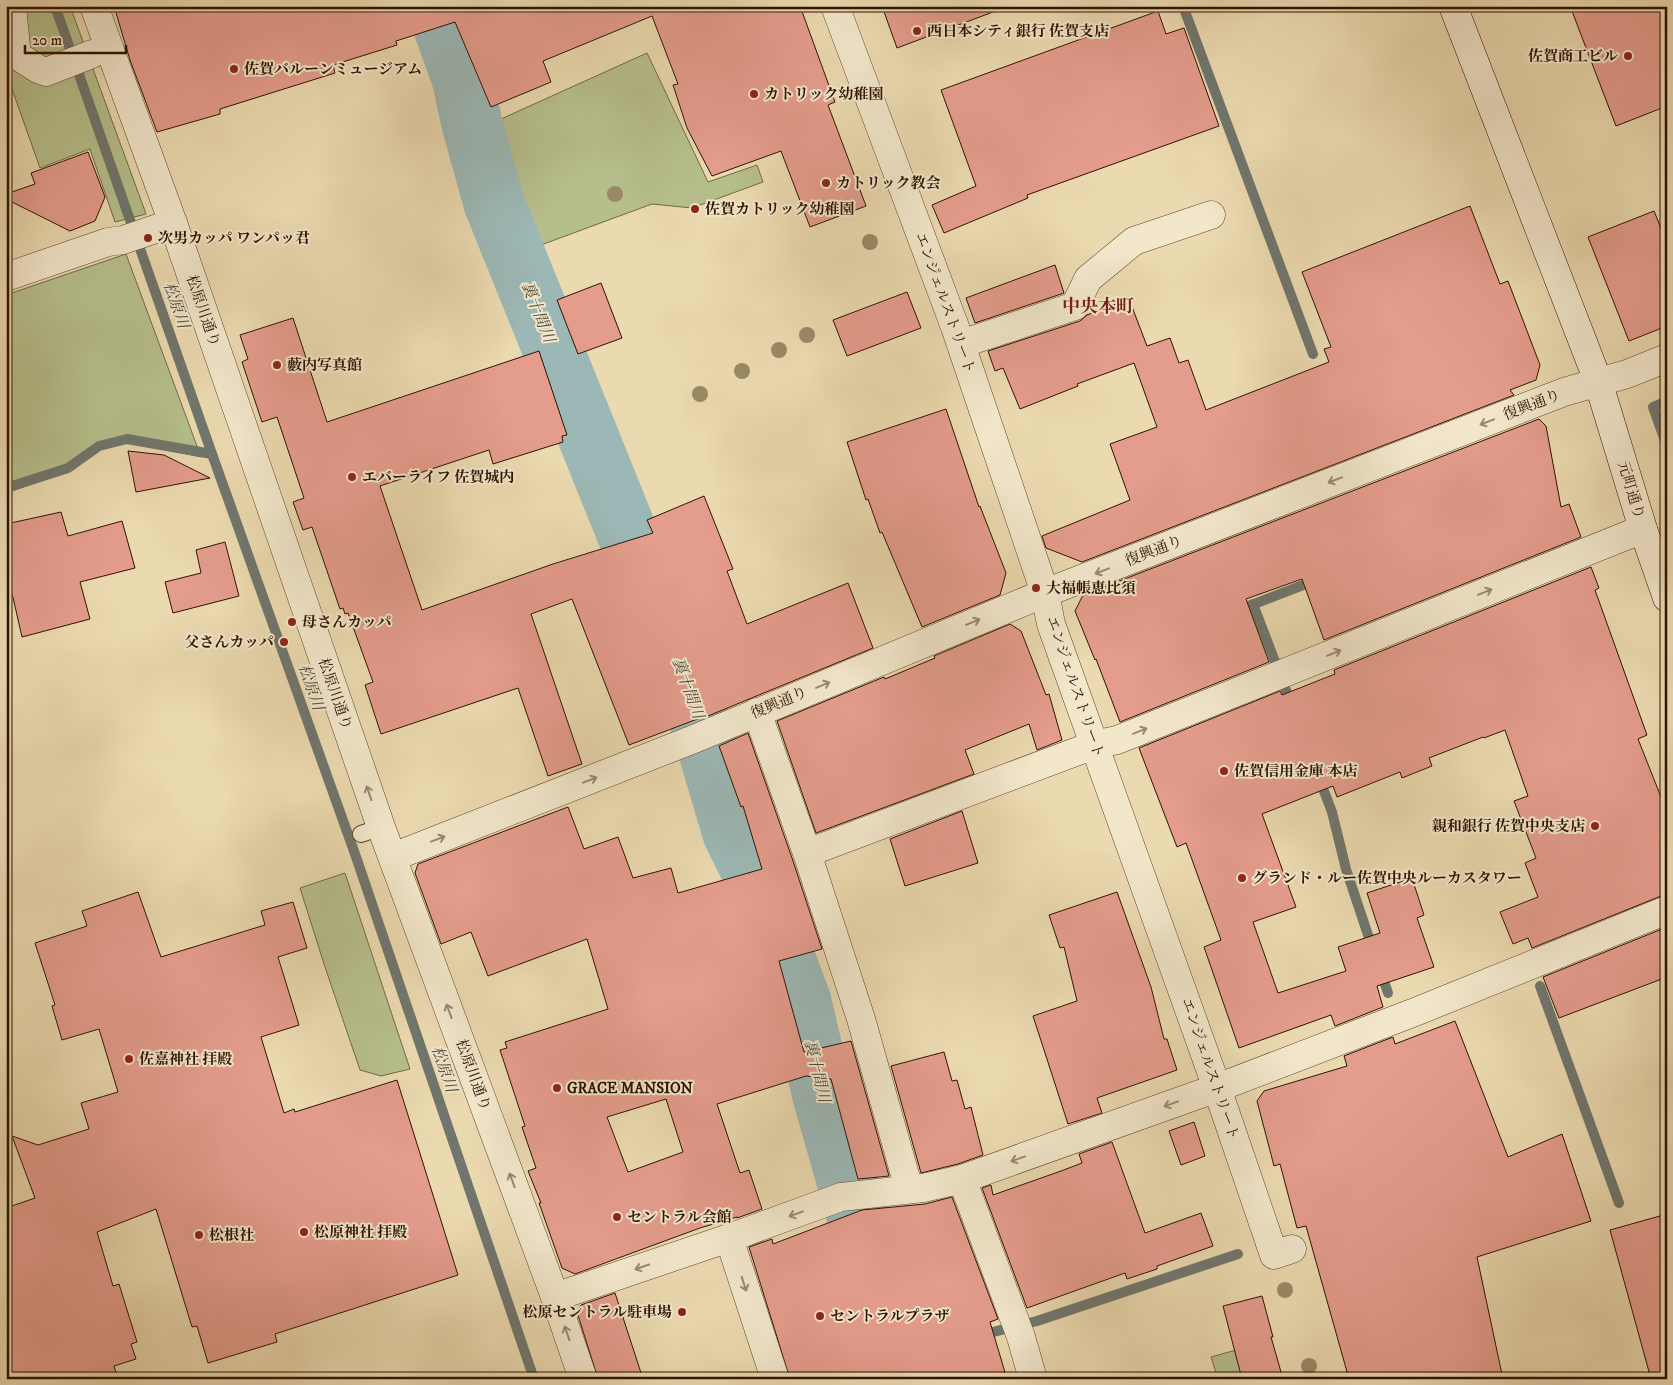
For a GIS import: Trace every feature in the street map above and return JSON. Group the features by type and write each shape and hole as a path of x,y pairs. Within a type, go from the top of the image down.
{"street":[{"path":"12,6 18,56 38,69 46,72 92,54"},
{"name":"松原川通り","path":"94,6 162,227 371,831 393,857 555,1297 583,1379"},
{"name":"エンジェルストリート","path":"835,6 961,344 1045,593 1051,624 1217,1088 1283,1252"},
{"name":"元町通り","path":"1453,6 1598,382 1643,529 1667,598"},
{"path":"961,344 1075,306 1088,279 1134,241 1211,215"},
{"path":"6,277 108,242 123,240 162,227"},
{"name":"復興通り","path":"393,857 704,735 1045,593 1554,396 1627,374 1667,358"},
{"path":"807,853 1094,745 1117,740 1643,529"},
{"path":"757,712 807,853 861,1019 909,1189"},
{"path":"555,1297 854,1195 909,1189 962,1179 1217,1088 1419,1023 1667,910"},
{"path":"962,1179 1017,1326 1033,1379"},
{"path":"729,1238 775,1379"}],"green space":[{"path":"6,6 70,6 146,214 115,222 90,149 40,168 6,72"},
{"path":"647,53 708,182 757,165 763,182 692,208 652,204 530,249 490,124"},
{"path":"126,254 201,457 131,442 100,448 74,469 6,493 6,295"},
{"path":"345,873 410,1069 381,1076 360,1070 324,964 300,888"},
{"path":"1240,1349 1247,1379 1218,1379 1211,1357"}],"building":[{"path":"114,6 800,6 835,102 828,105 866,206 810,227 781,151 712,176 687,128 673,85 678,84 652,16 543,61 551,82 491,107 455,22 396,41 397,45 333,65 335,73 220,109 220,114 157,132 130,60"},
{"name":"西日本シティ銀行 佐賀支店","path":"882,6 1001,6 1001,9 897,48"},
{"name":"佐賀商工ビル","path":"1570,6 1667,6 1667,106 1616,126"},
{"path":"1158,11 1166,34 1184,28 1219,126 1027,195 1028,198 944,233 932,205 976,186 941,90"},
{"path":"88,152 105,197 95,221 70,231 6,199 6,194 35,184 31,173"},
{"path":"1470,206 1500,284 1508,281 1540,365 1536,380 1510,390 1514,395 1082,562 1046,548 1042,536 1130,500 1110,444 1157,427 1134,363 1077,384 1078,386 1020,409 1003,368 995,371 988,351 1080,321 1087,315 1129,299 1147,346 1170,338 1179,363 1188,360 1206,410 1329,362 1324,349 1331,347 1302,272"},
{"path":"1654,211 1667,243 1667,326 1629,341 1588,237"},
{"path":"1055,265 1064,293 975,323 966,298"},
{"path":"601,283 622,338 578,354 557,300"},
{"path":"907,292 921,328 847,356 833,320"},
{"path":"293,318 327,422 539,351 567,435 562,436 563,442 493,464 489,450 380,486 422,610 553,564 653,533 647,520 704,496 733,569 727,571 747,624 848,583 873,648 708,716 629,745 572,599 531,614 582,764 548,776 518,688 381,734 365,685 373,682 348,613 345,614 343,608 340,609 312,527 303,530 293,502 304,498 277,417 262,422 242,362 248,359 240,335"},
{"path":"946,409 979,507 1006,573 1000,595 922,627 882,532 880,533 868,499 866,500 847,442"},
{"path":"1539,419 1546,426 1561,507 1569,504 1581,537 1324,640 1302,579 1246,599 1269,662 1120,722 1075,611 1083,595"},
{"path":"128,451 164,455 210,478 136,492"},
{"path":"61,512 68,536 122,521 135,568 80,582 90,619 22,637 12,593 6,595 6,524"},
{"path":"225,542 239,596 173,613 165,582 201,573 196,550"},
{"path":"1591,567 1599,588 1595,590 1647,735 1638,739 1667,812 1667,895 1532,948 1528,938 1513,944 1500,912 1538,897 1525,863 1536,858 1514,801 1528,796 1505,730 1429,758 1432,766 1402,778 1400,772 1337,797 1333,786 1262,814 1296,907 1253,922 1278,993 1346,971 1338,947 1380,933 1367,893 1412,878 1424,915 1417,918 1434,967 1377,986 1383,1007 1335,1026 1331,1015 1239,1048 1204,947 1221,940 1186,843 1177,847 1139,748 1280,691 1282,695 1335,674 1334,670"},
{"path":"1010,624 1021,631 1046,695 1049,694 1062,740 1037,750 1029,724 965,750 974,774 816,833 777,721 884,677 885,679"},
{"path":"748,733 822,949 779,961 804,1052 851,1041 889,1176 858,1179 831,1079 806,1076 717,1104 740,1173 749,1170 762,1209 700,1228 575,1274 562,1268 539,1203 541,1203 528,1171 536,1168 522,1127 525,1126 500,1050 507,1048 505,1042 608,1009 587,939 488,976 471,932 441,944 415,873 418,864 568,807 584,849 618,837 633,878 671,868 678,893 762,869 743,806 741,807 719,746","holes":["666,1099 683,1152 628,1172 607,1117"]},
{"path":"962,811 978,863 905,886 890,839"},
{"path":"138,892 161,957 265,925 261,911 293,902 307,948 278,957 299,1025 261,1037 284,1113 294,1109 295,1112 397,1080 458,1275 275,1334 277,1342 208,1363 197,1326 192,1327 156,1209 97,1232 113,1286 119,1284 137,1342 131,1344 136,1359 114,1366 118,1379 6,1379 6,1208 35,1198 12,1136 38,1145 89,1129 81,1103 118,1092 99,1029 62,1040 52,1006 55,1005 35,943 87,926 82,911"},
{"path":"1117,892 1151,987 1164,1039 1167,1039 1177,1070 1097,1098 1102,1113 1068,1124 1033,1016 1077,1001 1064,947 1060,948 1049,915"},
{"path":"1667,927 1667,977 1559,1018 1543,977"},
{"path":"1455,1021 1508,1157 1562,1134 1591,1221 1477,1257 1503,1379 1349,1379 1306,1226 1297,1228 1280,1164 1274,1166 1257,1101 1264,1091 1347,1066 1344,1056 1393,1037 1395,1044"},
{"path":"944,1052 952,1081 957,1080 965,1109 971,1107 983,1155 958,1164 921,1173 891,1066"},
{"path":"1194,1122 1205,1156 1181,1165 1169,1131"},
{"path":"1112,1142 1145,1233 1201,1213 1213,1246 1127,1279 1125,1273 1027,1308 982,1188 991,1185 993,1195 1061,1171 1082,1163 1079,1154"},
{"path":"952,1197 998,1319 990,1322 1007,1379 790,1379 749,1247 772,1239 773,1244 862,1210 925,1204"},
{"path":"1667,1214 1667,1379 1651,1379 1610,1230"},
{"path":"615,1293 643,1379 598,1379 577,1312 581,1305"},
{"path":"1262,1296 1283,1379 1242,1379 1223,1306"}],"waterway":[{"name":"松原川","path":"55,6 355,854 534,1379"},
{"name":"裏十間川","path":"436,6 462,78 472,124 494,203 691,692 733,833 756,880 801,1002 823,1096 861,1230 884,1291"},
{"path":"1183,6 1313,354"},
{"path":"1667,401 1653,407 1667,446"},
{"path":"6,488 68,468 99,446 127,439 212,454"},
{"path":"1236,611 1316,580"},
{"path":"1253,604 1292,706"},
{"path":"1319,778 1332,812 1346,869 1373,950"},
{"path":"1380,970 1388,993"},
{"path":"1540,986 1619,1203"},
{"path":"981,1335 1037,1321 1238,1254"}],"place":[{"name":"西日本シティ銀行 佐賀支店","path":"917,31"},
{"name":"佐賀商工ビル","path":"1628,56"},
{"name":"佐賀バルーンミュージアム","path":"234,69"},
{"name":"カトリック幼稚園","path":"754,94"},
{"name":"カトリック教会","path":"826,183"},
{"name":"佐賀カトリック幼稚園","path":"695,209"},
{"name":"次男カッパ ワンパッ君","path":"148,238"},
{"name":"藪内写真館","path":"277,365"},
{"name":"エバーライフ 佐賀城内","path":"352,477"},
{"name":"大福帳恵比須","path":"1036,588"},
{"name":"母さんカッパ","path":"292,622"},
{"name":"父さんカッパ","path":"284,642"},
{"name":"佐賀信用金庫 本店","path":"1224,771"},
{"name":"親和銀行 佐賀中央支店","path":"1595,826"},
{"name":"グランド・ルー佐賀中央ルーカスタワー","path":"1242,878"},
{"name":"佐嘉神社 拝殿","path":"129,1059"},
{"name":"GRACE MANSION","path":"557,1088"},
{"name":"セントラル会館","path":"617,1217"},
{"name":"松原神社 拝殿","path":"304,1232"},
{"name":"松根社","path":"199,1235"},
{"name":"松原セントラル駐車場","path":"682,1312"},
{"name":"セントラルプラザ","path":"820,1316"}],"district":[{"name":"中央本町","path":"1098,307"}]}
